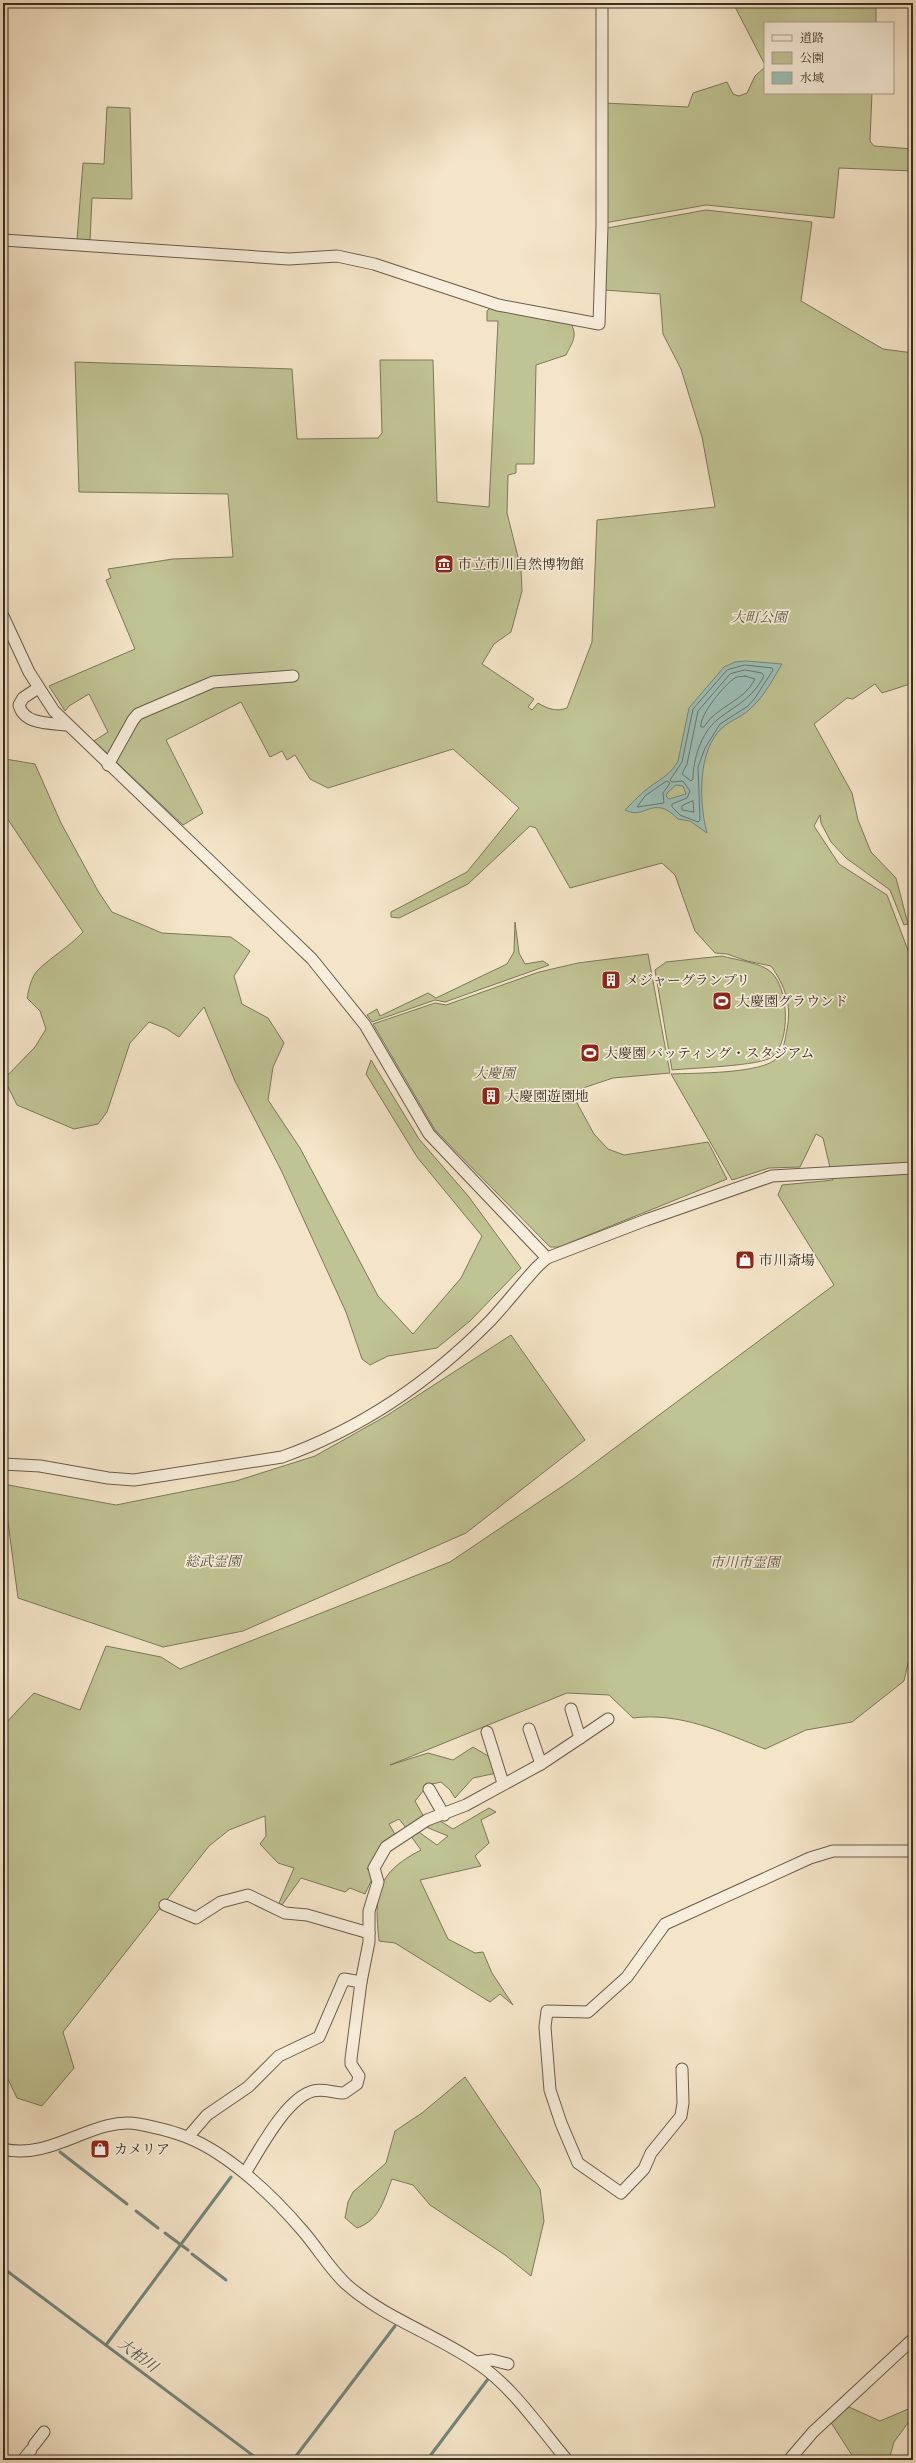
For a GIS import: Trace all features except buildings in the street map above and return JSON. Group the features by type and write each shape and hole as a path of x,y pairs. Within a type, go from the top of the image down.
{"street":[{"path":"3,240 289,259 337,256 374,264 498,305 599,324 602,226 602,3"},
{"path":"3,616 38,688 67,725 312,959 368,1030 429,1134 548,1258"},
{"path":"108,765 133,720 138,714 213,682 293,676"},
{"path":"38,688 19,704 24,715 33,721 67,725"},
{"path":"3,1464 40,1466 108,1478 134,1480 282,1457 303,1449 373,1415 414,1388 489,1322 533,1271 548,1258 646,1220 772,1176 913,1168"},
{"path":"571,1708 580,1738"},
{"path":"244,2173 270,2134 301,2096 314,2090 344,2093 357,2084 359,2076 351,2064 351,2058 361,1982 370,1932 369,1911 378,1882 374,1865 386,1847 427,1820 444,1815 466,1805 541,1764 608,1719"},
{"path":"529,1729 541,1764"},
{"path":"487,1732 504,1783"},
{"path":"429,1789 444,1815"},
{"path":"682,2070 683,2103 681,2116 651,2153 644,2169 621,2194 578,2163 561,2123 550,2090 545,2027 547,2011 588,2012 627,1977 665,1924 810,1858 833,1851 913,1851"},
{"path":"165,1905 196,1918 221,1902 248,1895 285,1913 307,1915 370,1932"},
{"path":"188,2137 207,2115 248,2088 279,2056 319,2037 344,1979 361,1982"},
{"path":"8,2150 41,2150 116,2124 137,2124 188,2137 244,2173 301,2229 346,2284 384,2311 477,2362 504,2386 567,2460"},
{"path":"789,2460 813,2432 913,2340"},
{"path":"477,2362 492,2360 508,2364"},
{"path":"23,2460 44,2432"}],"green space":[{"path":"733,3 876,3 876,22 764,22 764,63"},
{"path":"764,68 764,94 872,94 870,141 874,146 913,149 913,171 839,168 834,218 706,205 604,223 604,103 688,107 693,93 727,82 733,94 739,96 747,93 755,76"},
{"path":"107,107 130,108 132,199 92,198 90,240 77,240 83,163 104,164"},
{"path":"706,210 812,222 801,301 883,349 913,353 913,683 882,693 875,684 853,699 847,698 814,724 852,793 858,820 871,852 896,878 908,924 904,925 890,890 846,858 831,842 821,823 820,815 814,826 839,864 887,895 911,958 913,971 913,1641 904,1681 852,1722 806,1730 765,1749 717,1730 684,1721 650,1717 633,1718 609,1695 567,1693 390,1765 428,1753 453,1760 473,1747 493,1759 497,1773 473,1778 455,1798 450,1790 441,1782 428,1785 415,1801 425,1819 407,1829 399,1819 389,1824 396,1836 386,1841 367,1869 374,1875 365,1894 350,1888 345,1892 301,1878 282,1905 279,1903 294,1868 278,1863 260,1844 266,1836 265,1816 229,1830 209,1846 63,2032 74,2068 42,2106 17,2098 3,2069 3,1973 7,1966 3,1962 3,1726 34,1693 80,1710 106,1646 161,1657 180,1669 450,1562 573,1479 834,1285 778,1195 782,1185 833,1180 823,1138 816,1134 800,1167 769,1168 732,1180 671,1074 727,1072 758,1067 769,1063 777,1058 783,1048 789,1012 784,988 771,966 747,961 727,954 715,953 695,931 675,875 662,863 570,888 536,828 530,826 468,884 399,918 391,917 391,912 467,872 519,808 453,749 328,788 310,779 295,755 287,760 282,751 270,757 241,702 166,740 203,813 183,825 94,741 108,732 89,694 69,706 65,711 49,686 135,649 106,580 111,578 108,569 173,559 233,557 228,494 79,492 75,362 292,369 297,439 378,438 382,433 380,360 433,360 437,502 489,507 498,321 487,321 487,311 490,308 571,324 574,336 566,355 536,365 534,464 516,464 516,473 508,475 507,513 521,569 522,591 511,632 494,644 482,664 534,699 528,707 532,710 538,703 545,707 559,710 567,708 592,642 597,520 715,507 702,437 681,369 663,334 660,294 604,290 607,228"},
{"path":"5,759 35,764 61,823 98,891 112,912 162,933 231,937 250,951 234,976 242,1004 268,1018 284,1043 273,1067 268,1100 300,1148 378,1296 413,1334 461,1278 482,1236 417,1157 366,1074 371,1060 419,1139 469,1197 521,1268 470,1321 437,1348 388,1356 370,1365 362,1359 346,1312 281,1170 235,1081 204,1007 179,1037 167,1029 149,1022 130,1043 107,1112 98,1124 74,1129 17,1105 4,1079 35,1047 46,1029 40,1011 27,998 29,987 37,971 83,932 3,812 3,762"},
{"path":"515,922 519,953 525,964 543,961 549,965 445,1002 435,1000 372,1022 367,1015 377,1009 380,1016 428,993 436,998 507,964 514,952"},
{"name":"大慶園","path":"648,954 670,1073 613,1078 571,1092 594,1134 608,1149 624,1155 708,1142 727,1179 559,1247 550,1247 435,1130 373,1024 435,1003 446,1005 539,972 578,963"},
{"name":"大慶園グラウンド","path":"722,956 762,966 771,972 777,980 784,1002 785,1015 785,1028 778,1050 772,1057 754,1063 672,1070 655,970 666,962"},
{"name":"総武霊園","path":"511,1335 585,1440 466,1533 243,1631 163,1647 18,1598 3,1484 116,1505 236,1481 315,1456 386,1416"},
{"path":"489,1808 496,1812 481,1820 489,1843 475,1856 481,1866 420,1880 448,1939 475,1953 483,1952 492,1973 513,2005 500,1994 490,2002 395,1943 379,1941 377,1910 381,1886 395,1867 421,1850 410,1835 416,1830 437,1845 448,1836 426,1827 437,1819 453,1829"},
{"path":"465,2077 540,2189 544,2221 531,2276 505,2255 430,2205 413,2185 392,2179 380,2208 371,2220 357,2228 345,2218 348,2202 353,2192 386,2163 395,2131 422,2113"},
{"path":"849,2407 880,2421 913,2407 913,2416 894,2442 889,2460 855,2460 830,2421"}],"water":[{"path":"746,661 782,664 757,702 745,713 722,728 714,738 708,750 702,778 702,807 707,833 690,821 678,819 662,808 638,812 625,810 644,792 666,775 678,761 689,708 724,667 735,662","holes":["676,785 683,786 686,794 669,799 666,796 668,792"]}],"waterway":[{"path":"60,2152 127,2204"},
{"path":"106,2345 231,2177"},
{"path":"136,2211 158,2228"},
{"path":"165,2233 188,2250"},
{"path":"192,2254 226,2280"},
{"name":"大柏川","path":"3,2268 259,2460"},
{"path":"293,2460 395,2326"},
{"path":"427,2460 488,2379"}],"place":[{"name":"市立市川自然博物館","path":"444,564"},
{"name":"メジャーグランプリ","path":"611,980"},
{"name":"大慶園グラウンド","path":"722,1001"},
{"name":"大慶園 バッティング・スタジアム","path":"590,1053"},
{"name":"大慶園遊園地","path":"491,1096"},
{"name":"市川斎場","path":"745,1260"},
{"name":"カメリア","path":"100,2149"}],"park label":[{"name":"大町公園","path":"759,617"},
{"name":"市川市霊園","path":"745,1562"}]}
